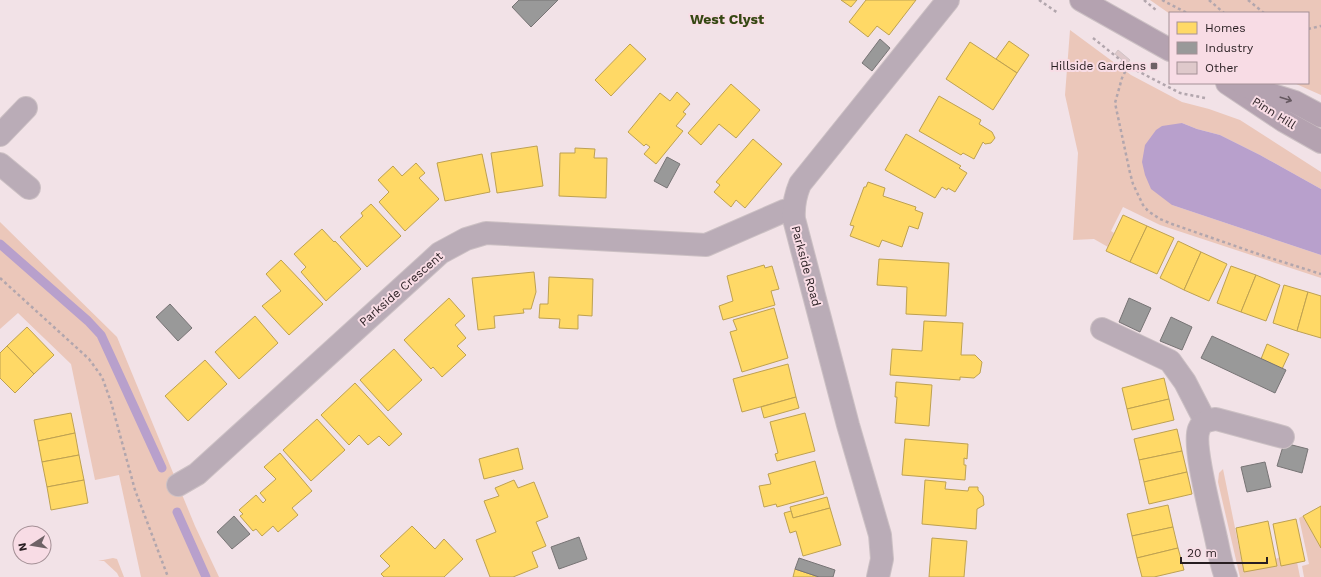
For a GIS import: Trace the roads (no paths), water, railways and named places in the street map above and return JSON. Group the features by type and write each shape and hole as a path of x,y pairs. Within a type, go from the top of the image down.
{"main road":[{"path":"1081,0 1169,49"},
{"name":"Pinn Hill","path":"1228,84 1284,121 1321,142"},
{"name":"Pinn Hill","path":"1239,84 1295,102 1321,116"}],"street":[{"name":"Parkside Road","path":"878,577 882,558 880,535 848,425 794,219 793,209 795,196 800,184 948,0"},
{"path":"0,135 26,108"},
{"path":"0,164 29,188"},
{"name":"Parkside Crescent","path":"178,485 197,474 440,253 466,239 486,233 706,245 784,211 793,209"},
{"path":"1102,329 1170,361 1185,382 1206,421"},
{"path":"1226,577 1198,452 1197,436 1199,428 1206,421 1216,420 1283,437"}],"waterway":[{"path":"0,244 88,321 101,335 162,468"},
{"path":"177,512 206,577"}],"place":[{"name":"Hillside Gardens","path":"1154,66"}],"district":[{"name":"West Clyst","path":"727,19"}]}
